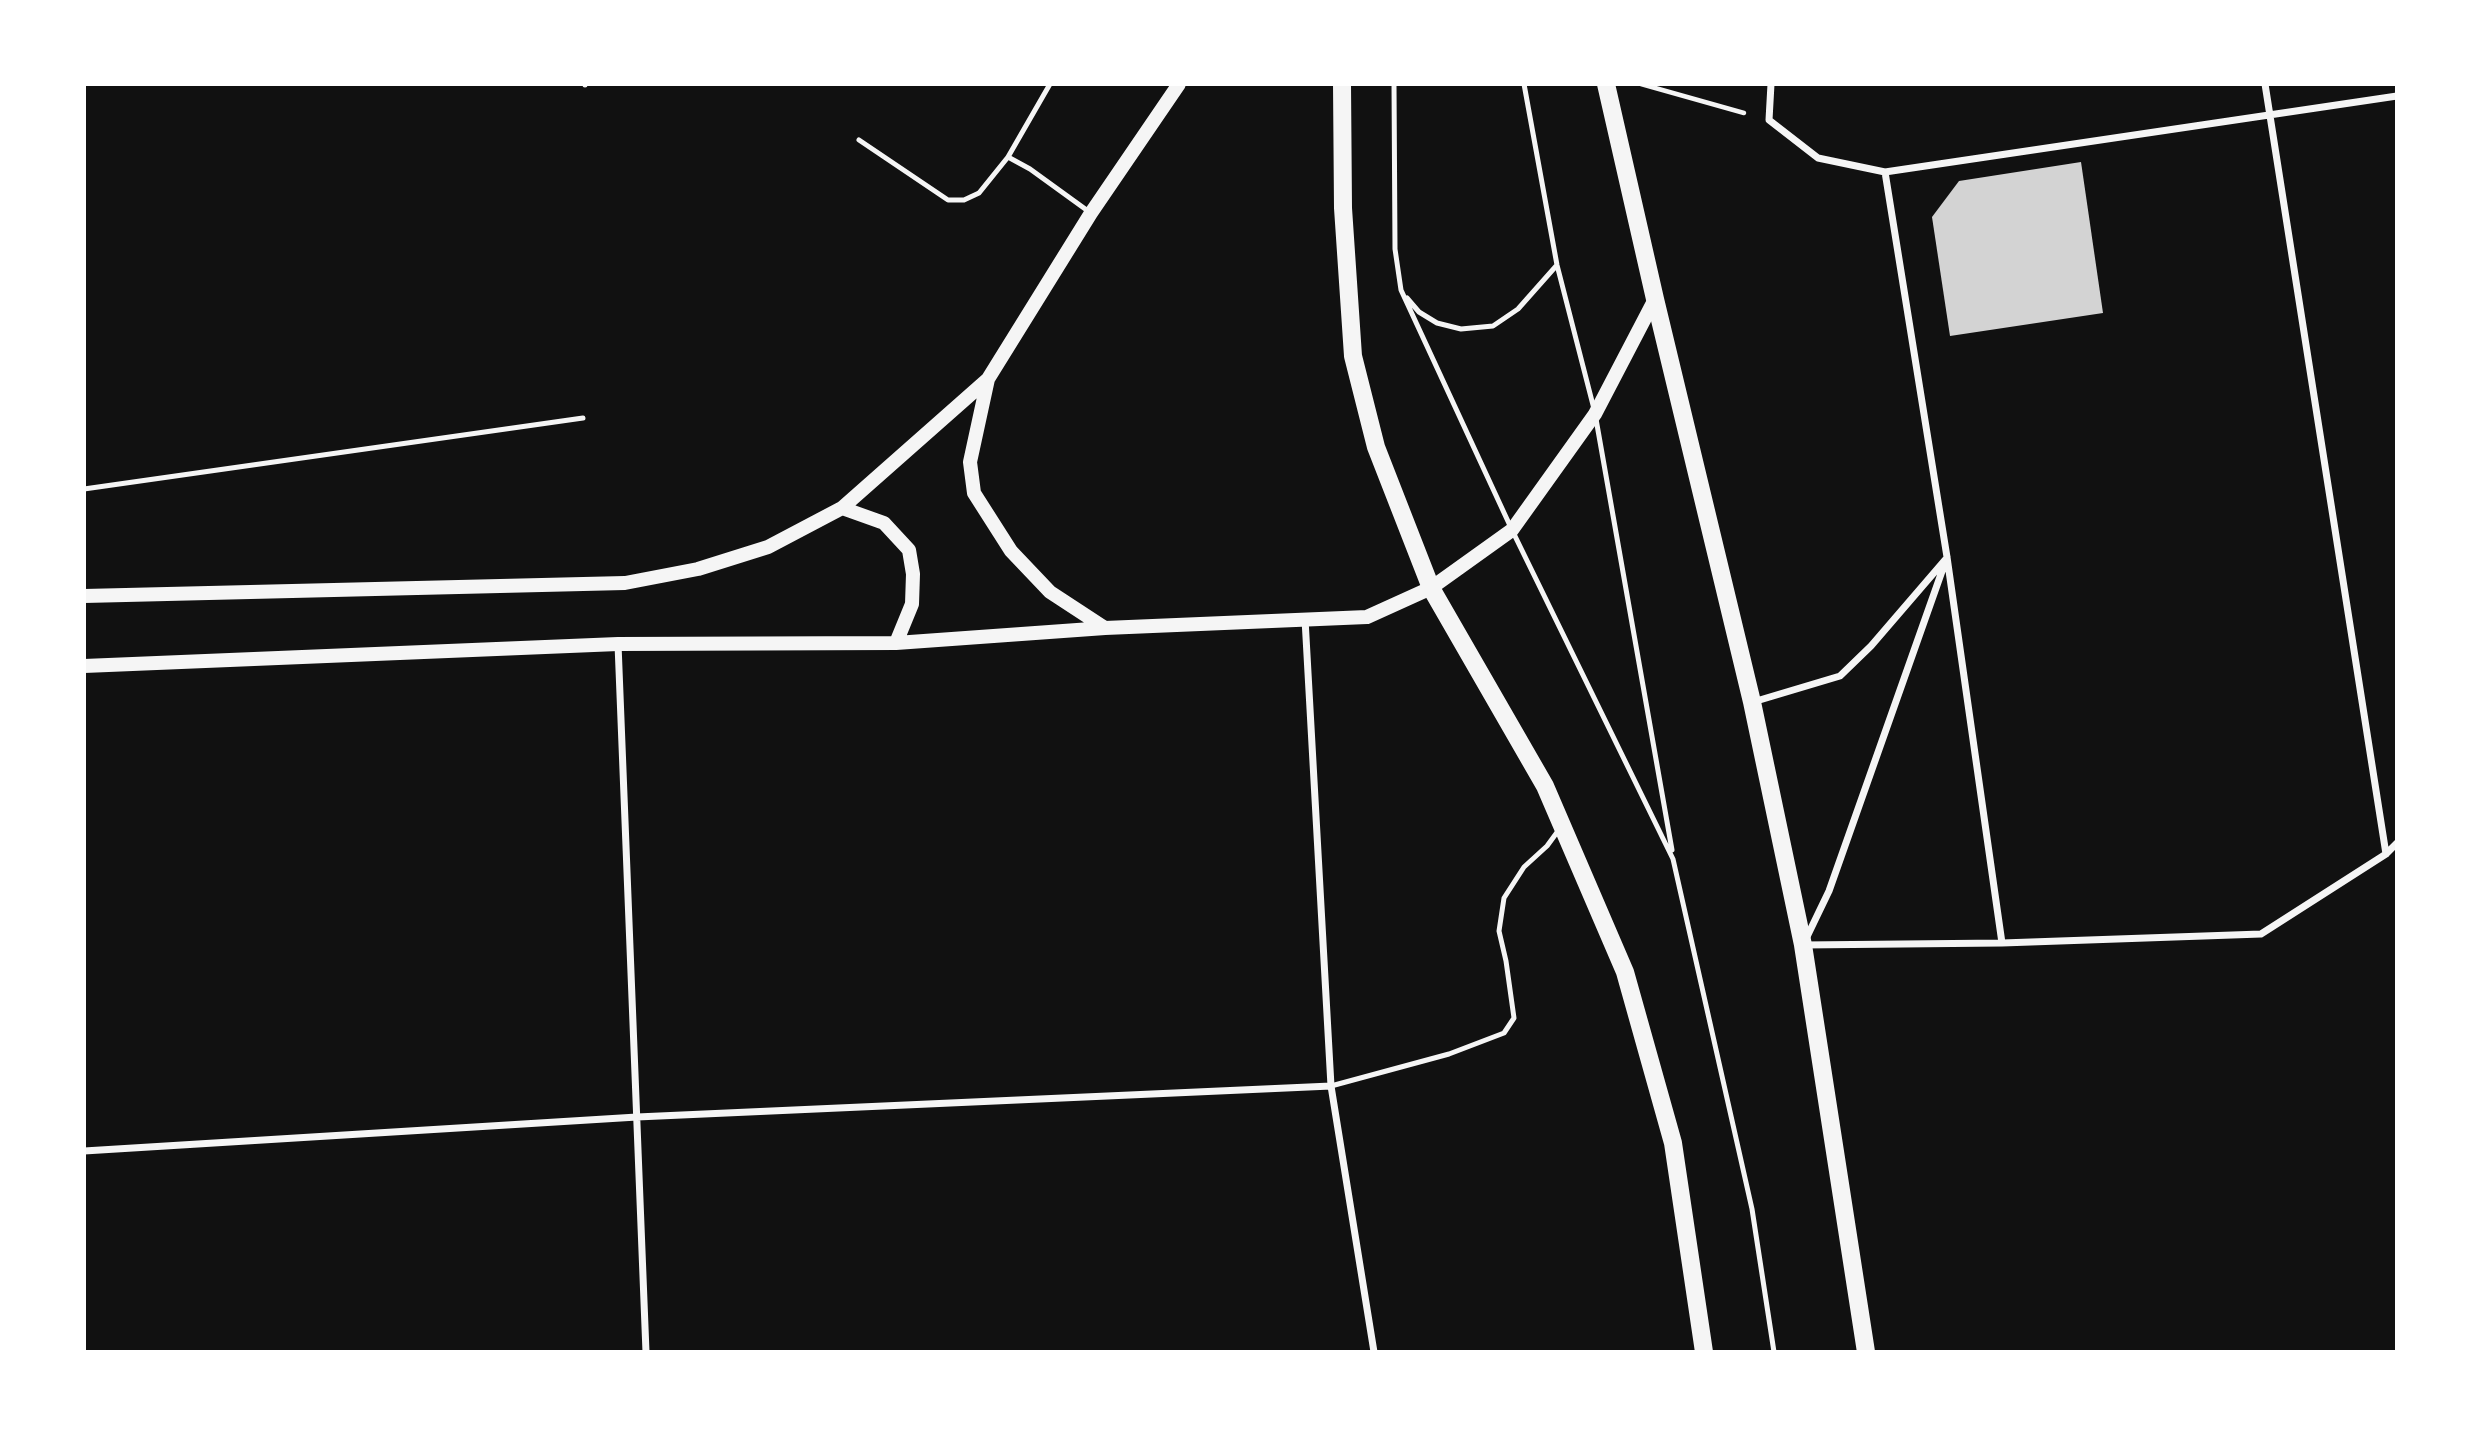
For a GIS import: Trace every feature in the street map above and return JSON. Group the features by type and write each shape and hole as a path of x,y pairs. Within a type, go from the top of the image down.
{"main road":[{"path":"84,596 625,583 698,569 768,547 842,508 988,379 1091,213 1179,84"},
{"path":"1342,84 1343,208 1353,356 1376,447 1431,588 1545,786 1625,972 1673,1143 1704,1352"},
{"path":"1606,84 1752,702 1803,945 1866,1352"},
{"path":"84,666 618,644 896,643 1105,628 1367,617 1431,588 1512,530 1595,414 1655,299"},
{"path":"988,379 970,462 974,494 1011,551 1042,584 1105,628"},
{"path":"842,508 884,523 909,550 913,574 912,604 896,643"}],"street":[{"path":"1771,84 1769,120 1818,158 1885,172 2397,96"},
{"path":"2265,84 2386,854"},
{"path":"1885,172 1947,557 2002,943"},
{"path":"1752,702 1840,676 1871,646 1947,557"},
{"path":"1947,557 1829,891 1803,945 2002,943 2261,934 2386,854 2397,843"},
{"path":"1305,619 1331,1086 1374,1352"},
{"path":"618,644 646,1352"},
{"path":"84,1151 637,1117 1331,1086"}],"lane":[{"path":"859,140 948,200 964,200 979,193 1009,157 1051,84"},
{"path":"1394,84 1395,249 1401,290 1512,530 1673,859"},
{"path":"1524,84 1557,265 1595,414 1673,859 1752,1209 1773,1352"},
{"path":"1009,157 1091,213"},
{"path":"1401,290 1419,312 1437,323 1461,328 1493,326 1518,309 1557,265"},
{"path":"84,489 583,418"},
{"path":"1331,1086 1449,1054 1504,1033 1514,1018 1499,931 1504,898 1524,867 1547,846 1562,825"}],"path":[{"path":"1641,84 1769,120"}],"building":[{"path":"2081,162 2103,313 1950,336 1932,217 1959,181"}]}
